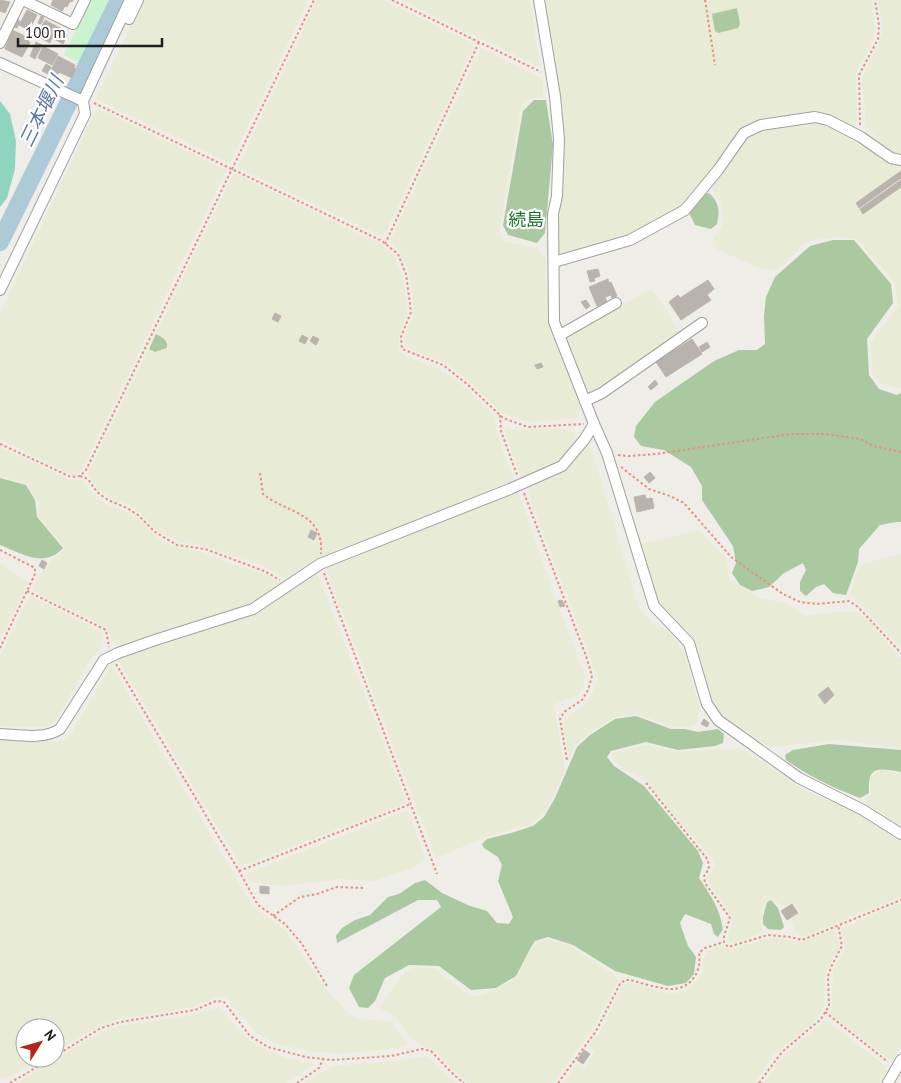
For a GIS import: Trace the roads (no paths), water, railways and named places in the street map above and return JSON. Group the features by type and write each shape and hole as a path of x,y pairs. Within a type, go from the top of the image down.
{"street":[{"path":"0,43 22,0 73,24 85,0"},
{"path":"0,290 85,114 85,101 130,0"},
{"path":"85,101 138,0"},
{"path":"539,0 559,139 556,196 553,214 554,322 607,453 654,606 688,643 707,704 718,720 798,778 862,810 901,834"},
{"path":"0,63 85,101"},
{"path":"554,262 630,240 685,210 718,170 744,133 761,125 815,117 828,120 861,137 891,158 901,160"},
{"path":"560,335 616,303"},
{"path":"585,401 602,393 702,322"},
{"path":"0,734 21,736 52,734 60,729 104,660 146,644 253,609 320,564 520,485 562,466 584,440 594,424"},
{"path":"888,1083 898,1065"}],"waterway":[{"name":"三本堰川","path":"0,242 119,0"}],"park label":[{"name":"続島","path":"526,219"}]}
